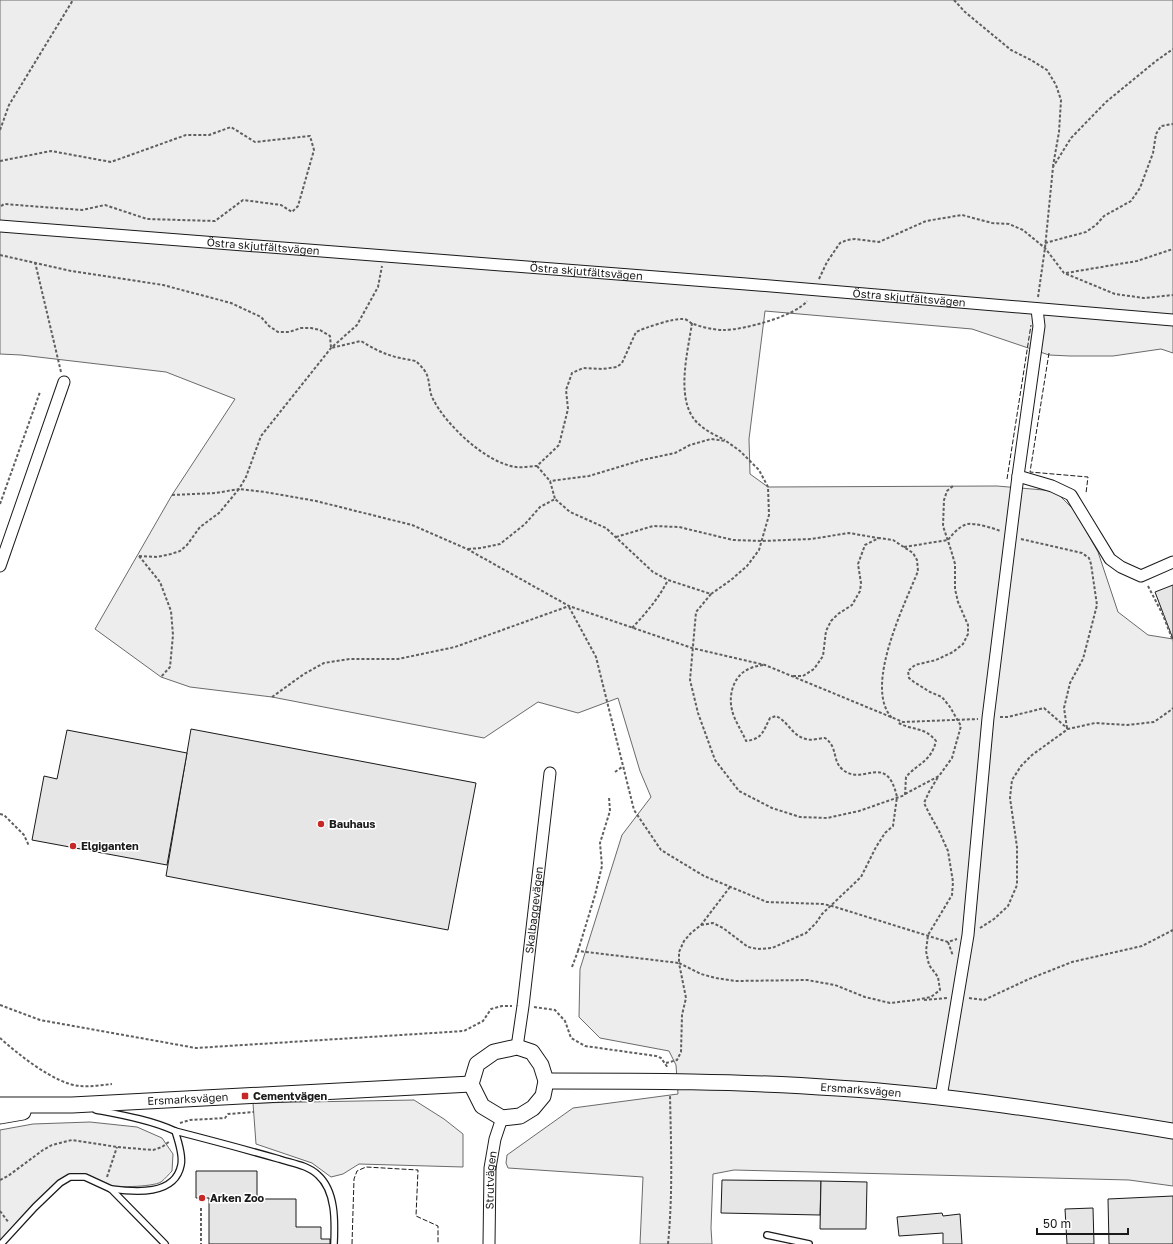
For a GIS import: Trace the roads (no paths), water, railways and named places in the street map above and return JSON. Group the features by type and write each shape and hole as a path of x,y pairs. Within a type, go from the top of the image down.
{"main road":[{"path":"517,1047 532,1052 541,1065 546,1081 543,1096 533,1108 520,1116 502,1118 482,1106 471,1084 477,1064 494,1052 517,1047"},
{"name":"Ersmarksvägen","path":"546,1081 718,1081 838,1088 942,1097 1173,1131"},
{"name":"Ersmarksvägen","path":"0,1105 72,1105 471,1084"},
{"name":"Ersmarksvägen","path":"0,1116 72,1105"}],"street":[{"name":"Östra skjutfältsvägen","path":"0,226 814,289 1173,320"},
{"path":"942,1097 968,935 988,718 1010,536 1039,326 1037,309"},
{"path":"0,566 64,382"},
{"path":"1018,476 1052,486 1071,495 1110,559 1122,567 1141,576 1173,562"},
{"name":"Skalbaggevägen","path":"517,1047 550,774"},
{"name":"Strutvägen","path":"489,1244 490,1168 495,1139 502,1118"}],"lane":[{"path":"72,1105 126,1115 175,1131 308,1168 319,1175 330,1195 334,1207 334,1244"},
{"path":"1,1244 14,1228 60,1183 70,1177 85,1177 111,1189 129,1191 145,1191 163,1188 174,1181 181,1164 179,1143 175,1131"},
{"path":"111,1189 165,1244"},
{"path":"767,1235 809,1244"}],"place":[{"name":"Bauhaus","path":"321,824"},
{"name":"Elgiganten","path":"73,846"},
{"name":"Cementvägen","path":"245,1096"},
{"name":"Arken Zoo","path":"202,1198"}]}
